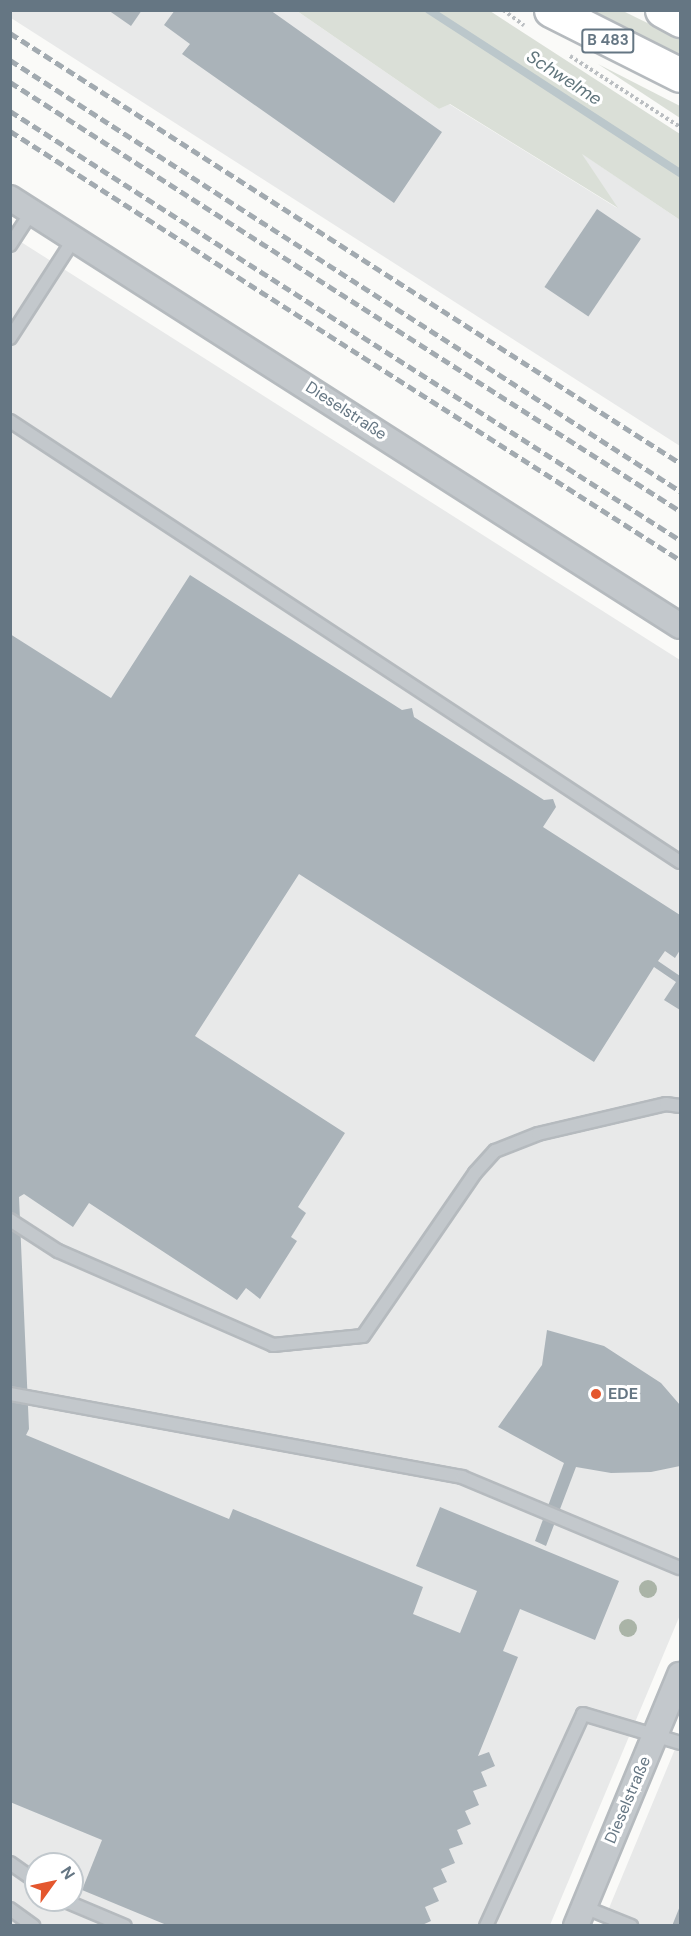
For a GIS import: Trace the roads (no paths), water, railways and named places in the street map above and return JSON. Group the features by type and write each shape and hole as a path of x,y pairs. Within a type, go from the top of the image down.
{"main road":[{"path":"662,10 681,20"},
{"name":"B 483","path":"541,21 681,75"}],"street":[{"name":"Dieselstraße","path":"10,198 75,237 681,626"},
{"name":"Dieselstraße","path":"580,1916 681,1676"}],"lane":[{"path":"10,244 32,211"},
{"path":"10,338 75,237"},
{"path":"10,421 681,862"},
{"path":"10,1220 58,1251 273,1345 363,1336 475,1173 495,1151 538,1134 666,1104 681,1106"},
{"path":"10,1394 462,1477 681,1568"},
{"path":"486,1926 583,1714 681,1743"},
{"path":"10,1863 24,1873"},
{"path":"10,1909 33,1926"},
{"path":"84,1909 125,1926"},
{"path":"580,1916 631,1926"}],"waterway":[{"name":"Schwelme","path":"429,10 680,173"}],"railway":[{"path":"10,33 680,463"},
{"path":"10,60 680,491"},
{"path":"10,82 680,511"},
{"path":"10,111 680,540"},
{"path":"10,131 680,560"}],"place":[{"name":"EDE","path":"596,1394"}]}
